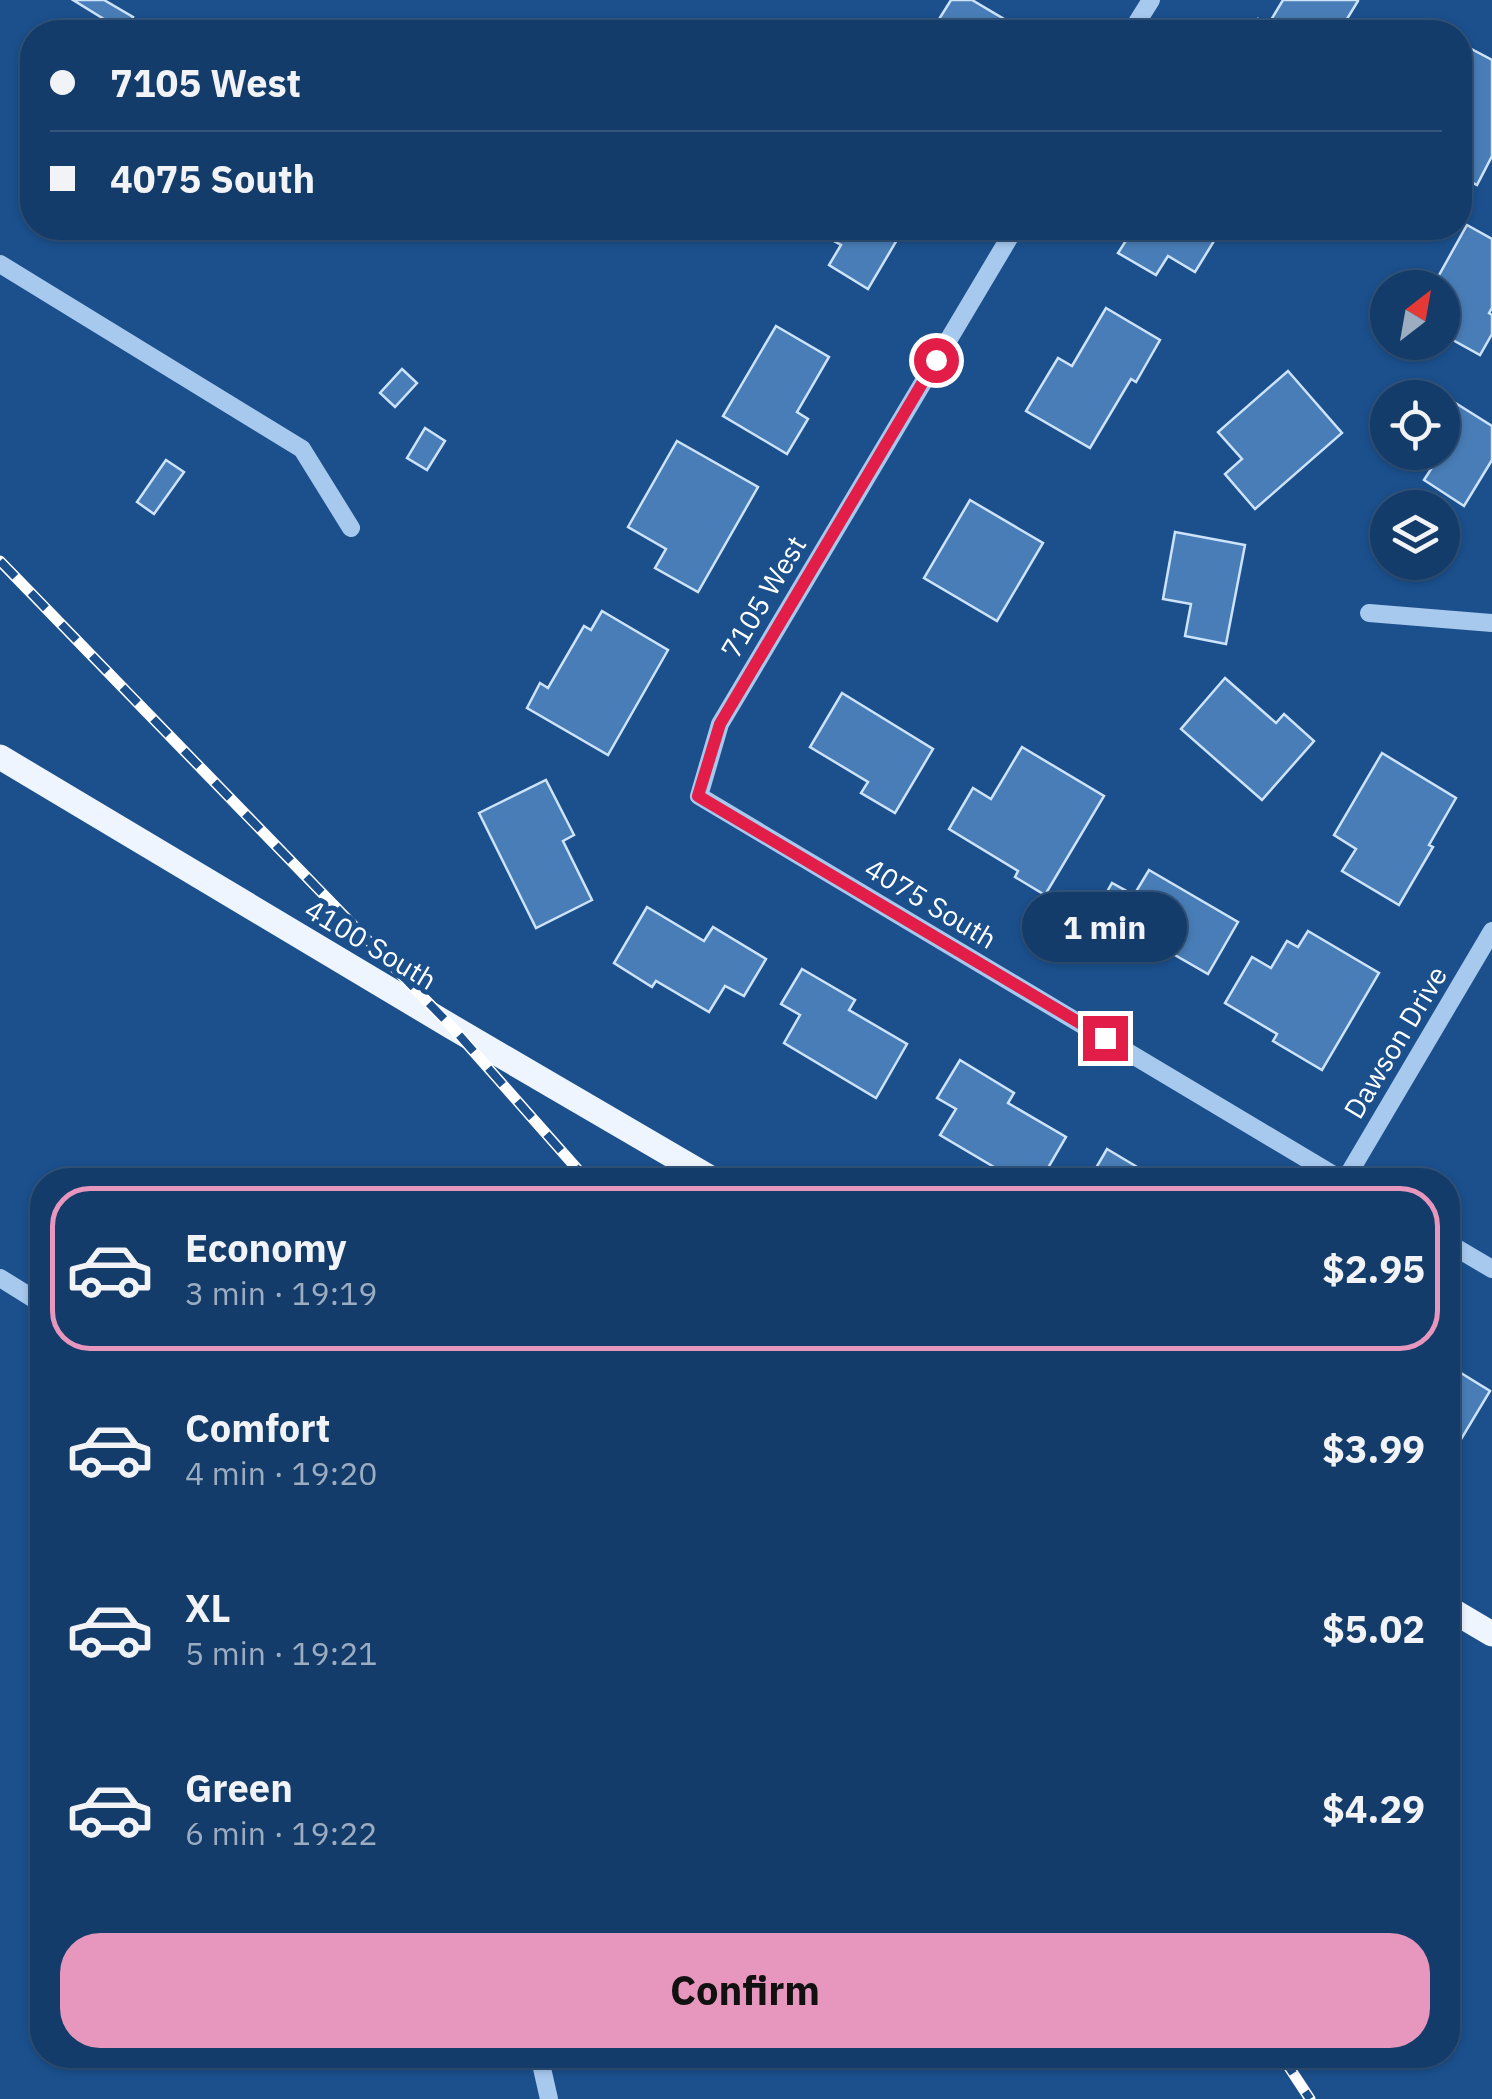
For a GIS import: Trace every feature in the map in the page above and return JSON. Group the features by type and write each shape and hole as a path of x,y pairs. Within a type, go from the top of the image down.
{"main road":[{"name":"4100 South","path":"0,757 693,1168"},
{"path":"1460,1615 1492,1634"}],"street":[{"name":"7105 West","path":"698,796 720,724 1008,240"},
{"path":"0,264 302,449 351,528"},
{"path":"1369,614 1492,623"},
{"name":"4075 South","path":"698,796 1323,1168"},
{"name":"Dawson Drive","path":"1350,1168 1492,931"},
{"path":"1460,1250 1492,1269"},
{"path":"0,1278 30,1297"},
{"path":"542,2068 550,2099"}],"building":[{"path":"73,0 104,0 133,17 106,20"},
{"path":"951,0 972,0 1006,20 938,20"},
{"path":"1283,0 1358,1 1346,20 1271,20"},
{"path":"1472,49 1492,60 1492,156 1477,185 1472,182"},
{"path":"1472,228 1492,239 1492,334 1480,355 1460,344 1460,270 1442,270 1459,240 1472,240"},
{"path":"832,240 897,240 868,289 829,265 841,245"},
{"path":"1126,240 1215,240 1195,272 1168,256 1156,275 1118,253"},
{"path":"1106,308 1160,340 1136,382 1131,379 1090,448 1026,411 1058,358 1072,366"},
{"path":"776,326 829,357 797,412 808,419 787,454 723,416"},
{"path":"402,369 417,383 395,407 380,393"},
{"path":"1288,371 1342,433 1255,509 1225,474 1242,459 1218,432"},
{"path":"1460,406 1492,426 1492,460 1464,506 1460,503 1460,490 1439,490 1424,480 1430,470 1460,470"},
{"path":"425,428 445,441 427,470 407,458"},
{"path":"677,441 758,487 698,592 655,568 666,549 628,527"},
{"path":"166,460 184,472 154,514 137,502"},
{"path":"970,500 1043,543 997,621 924,578"},
{"path":"1175,532 1245,545 1226,644 1185,636 1191,604 1163,599"},
{"path":"602,611 668,650 608,755 527,708 540,683 548,688 584,626 591,630"},
{"path":"1225,678 1276,723 1284,714 1314,741 1262,800 1181,729"},
{"path":"842,693 933,749 895,813 861,793 868,782 810,747"},
{"path":"1022,747 1104,796 1045,895 1015,877 1018,871 949,829 973,788 991,799"},
{"path":"1382,753 1456,798 1399,905 1342,871 1356,849 1334,835"},
{"path":"546,780 574,835 563,841 592,900 536,928 479,813"},
{"path":"1149,870 1238,922 1208,974 1152,942 1146,951 1091,920 1112,883 1134,895"},
{"path":"647,907 704,941 713,927 766,959 744,996 725,986 709,1012 656,981 652,987 614,963"},
{"path":"1308,931 1379,973 1322,1070 1273,1041 1277,1034 1225,1003 1252,957 1271,968 1287,941 1298,947"},
{"path":"802,969 855,1000 849,1010 907,1044 876,1098 784,1043 800,1015 781,1004"},
{"path":"960,1060 1014,1093 1008,1103 1066,1137 1048,1168 996,1168 940,1135 956,1109 937,1098"},
{"path":"1107,1149 1139,1168 1096,1168"},
{"path":"1460,1372 1490,1391 1460,1441"}],"railway":[{"path":"0,561 452,1027 576,1168"},
{"path":"1290,2068 1310,2099"}],"route":[{"path":"936,360 720,724 698,796 1105,1038"}]}
